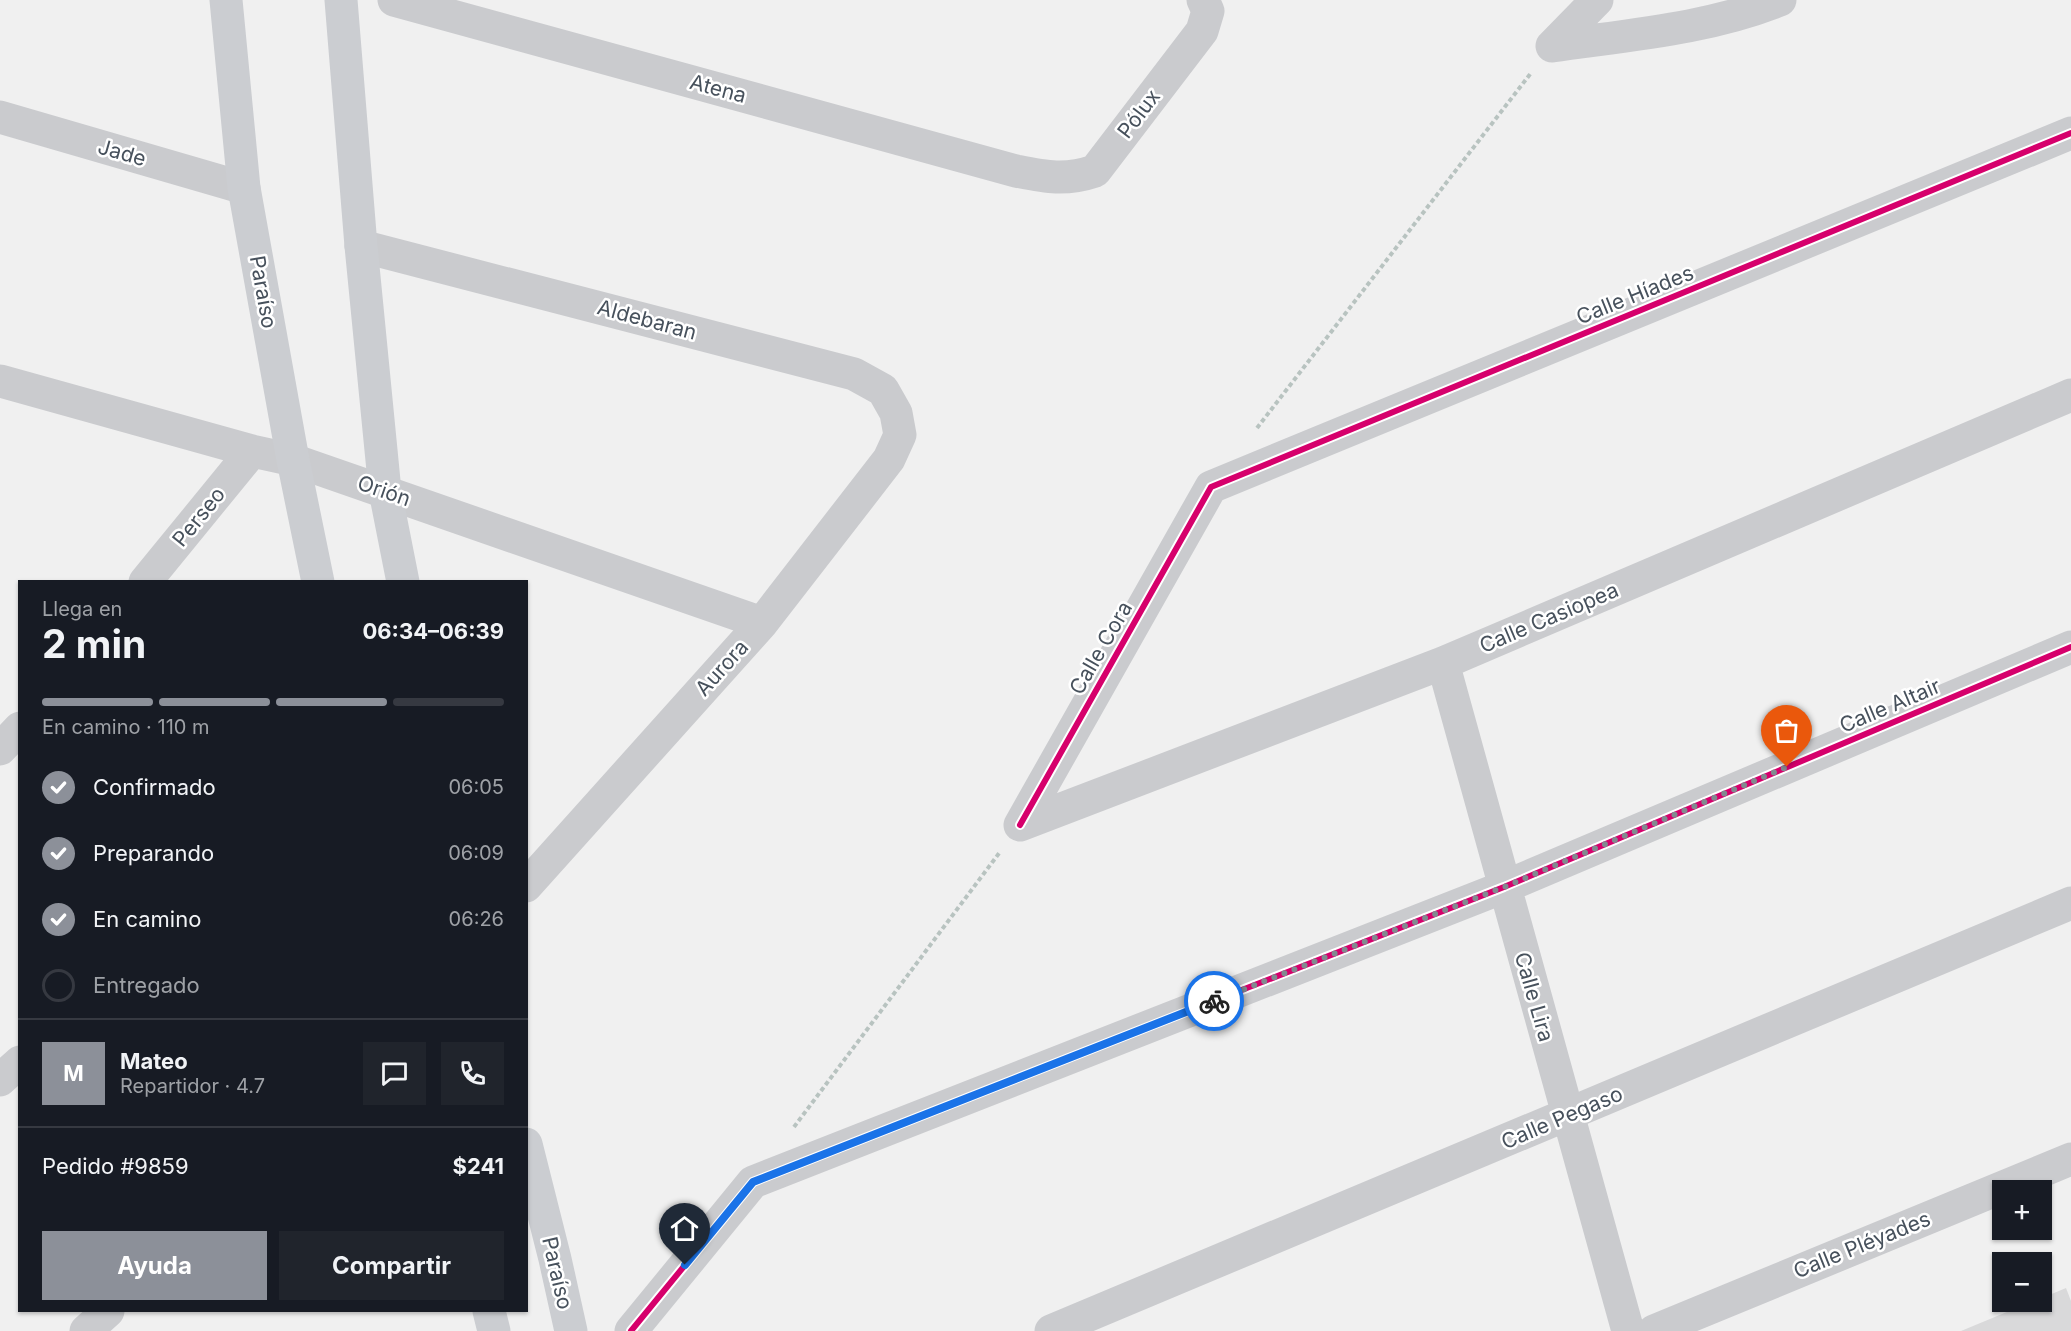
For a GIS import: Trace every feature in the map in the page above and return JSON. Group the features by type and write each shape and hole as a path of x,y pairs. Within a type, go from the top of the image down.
{"street":[{"name":"Paraíso","path":"226,0 244,188 293,460 318,580"},
{"path":"341,0 361,246 385,491 403,580"},
{"name":"Atena","path":"394,0 1016,171 1043,176"},
{"path":"1552,46 1597,0"},
{"path":"1552,46 1694,24 1733,15 1779,0"},
{"name":"Pólux","path":"1043,176 1078,177 1095,171 1202,31 1206,5"},
{"name":"Jade","path":"0,117 244,188"},
{"name":"Calle Híades","path":"1211,487 2071,133"},
{"name":"Aldebaran","path":"361,246 854,374 883,390 896,413 900,435"},
{"name":"Orión","path":"3,386 293,460 762,623"},
{"name":"Calle Casiopea","path":"1020,825 1443,663 2071,395"},
{"name":"Aurora","path":"528,884 762,623 889,459 900,435"},
{"name":"Perseo","path":"147,580 252,451"},
{"name":"Calle Cora","path":"1020,825 1211,487"},
{"name":"Calle Altair","path":"631,1331 753,1182 1504,887 2071,647"},
{"name":"Calle Lira","path":"1443,663 1628,1331"},
{"path":"0,749 18,730"},
{"name":"Calle Pegaso","path":"1052,1331 2071,903"},
{"path":"0,1080 18,1064"},
{"name":"Paraíso","path":"528,1152 571,1331"},
{"name":"Calle Pléyades","path":"1654,1331 2071,1159"},
{"path":"86,1331 107,1312"},
{"path":"489,1312 494,1331"}],"path":[{"path":"1255,431 1552,46"},
{"path":"788,1135 1020,825"}],"building":[{"path":"2066,1288 2071,1301 2071,1331 1961,1331 2007,1312 2052,1312 2052,1294"}],"cycle path":[{"path":"1020,825 1211,487 2071,133"},
{"path":"631,1331 753,1182 1504,887 2071,647"}],"way so far":[{"path":"1214,1001 1504,887 1787,767"}],"route":[{"path":"685,1265 753,1182 1214,1001"}]}
